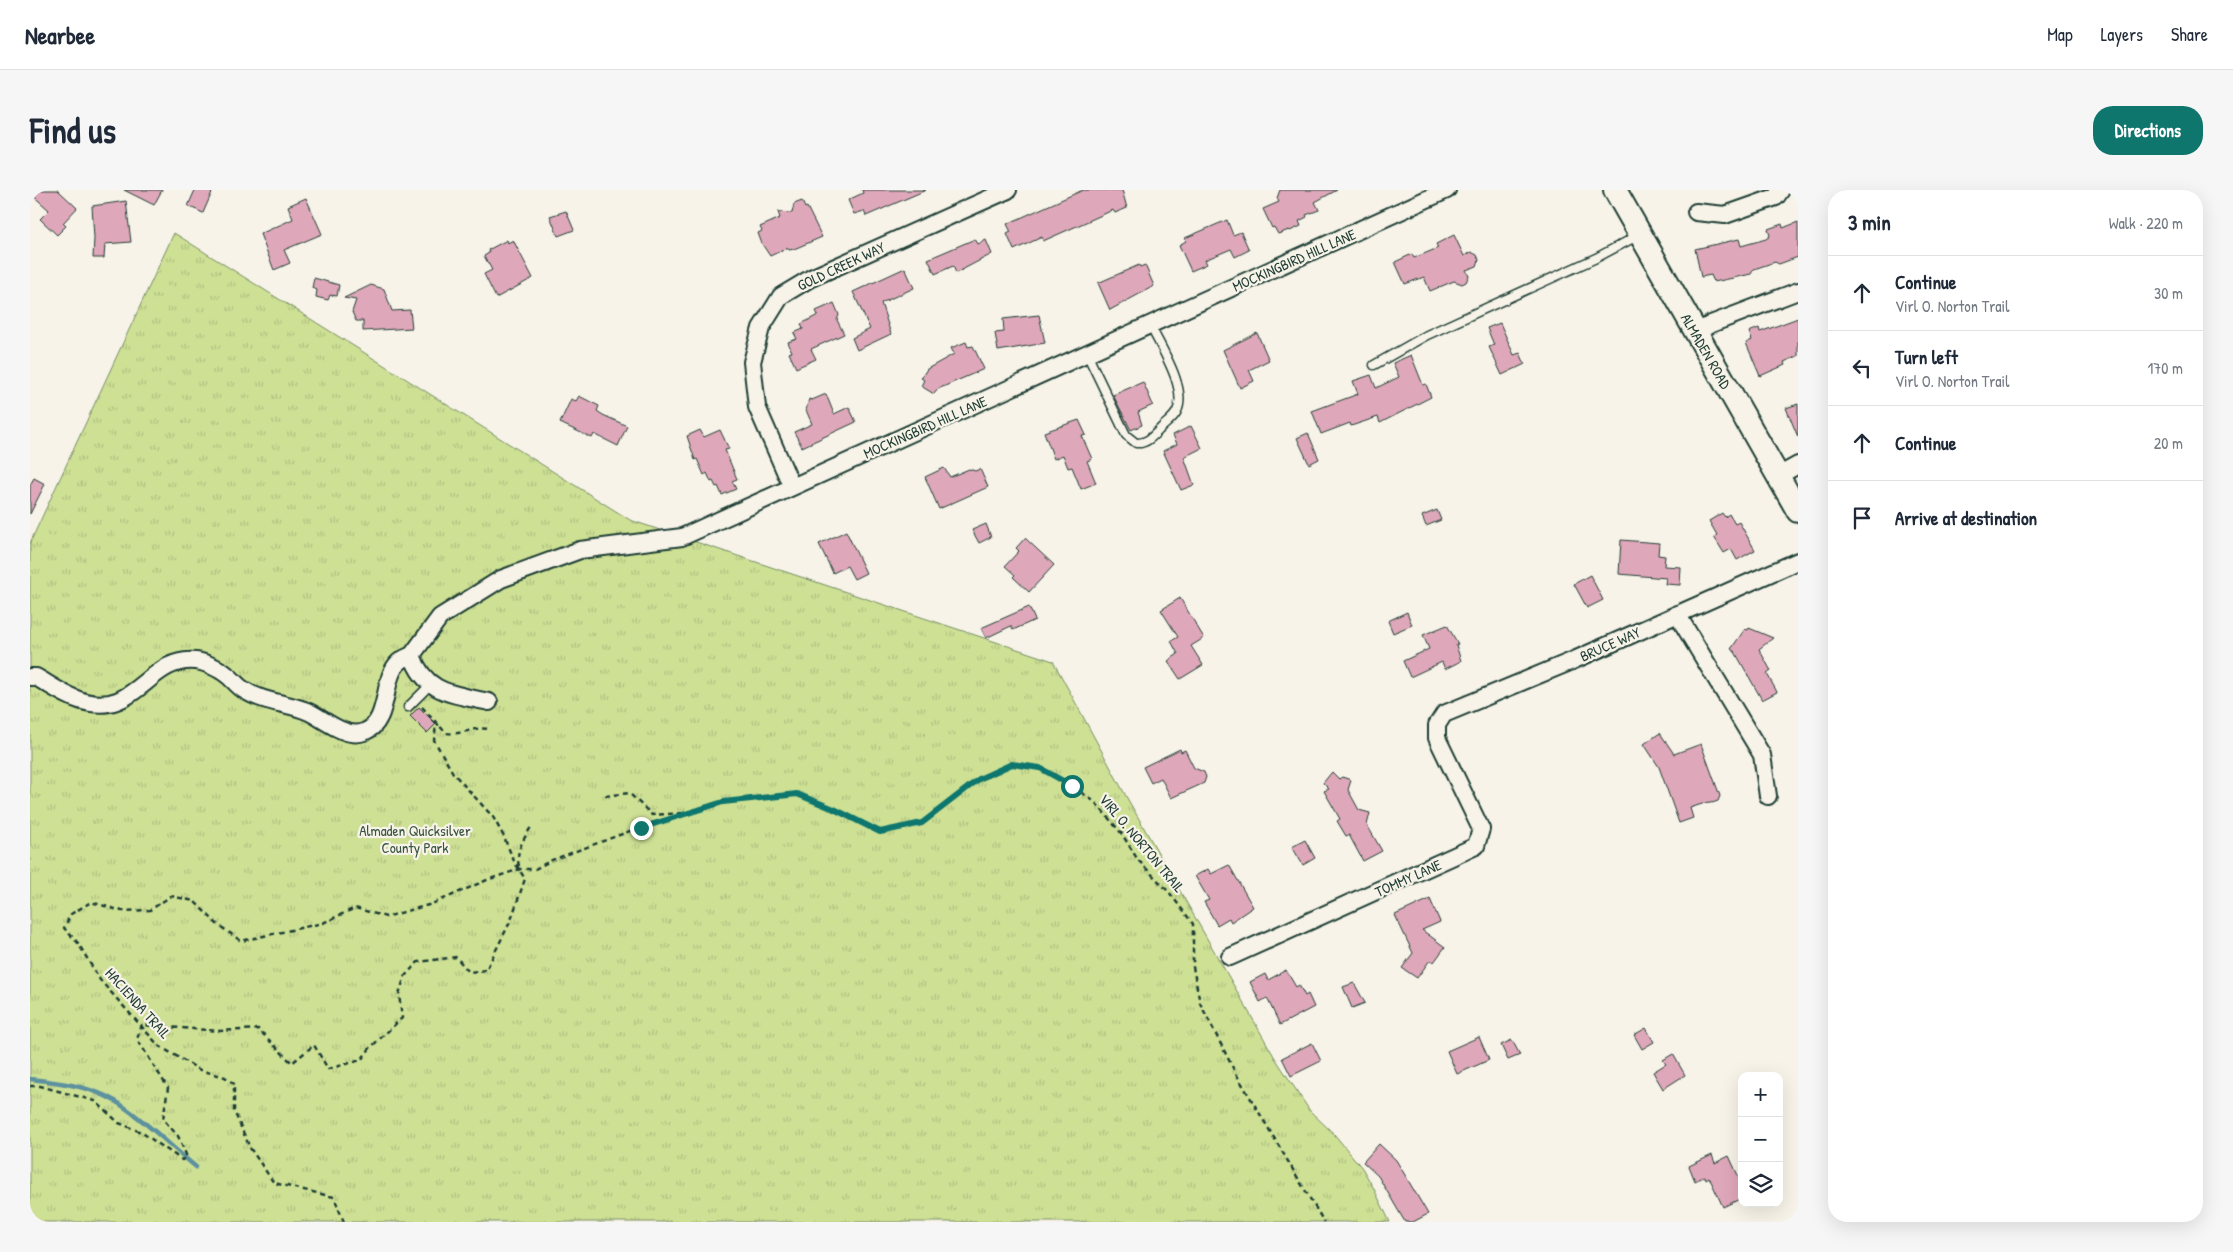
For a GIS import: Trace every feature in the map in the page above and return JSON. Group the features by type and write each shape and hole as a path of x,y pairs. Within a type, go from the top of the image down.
{"street":[{"name":"GOLD CREEK WAY","path":"792,487 757,407 752,362 761,328 781,296 811,278 1008,190"},
{"name":"MOCKINGBIRD HILL LANE","path":"30,676 36,677 81,701 107,704 119,702 161,670 181,662 196,661 226,674 243,690 263,699 307,711 345,731 366,732 373,726 385,702 393,671 398,662 412,655 440,617 501,579 580,550 682,537 1447,190"},
{"name":"ALMADEN ROAD","path":"1615,190 1798,511"},
{"path":"1696,212 1725,215 1776,197 1781,190"},
{"path":"1696,333 1711,324 1798,292"},
{"path":"1778,476 1798,465"},
{"name":"BRUCE WAY","path":"1437,738 1436,725 1444,714 1572,661 1798,561"},
{"path":"1677,614 1762,755 1768,796"},
{"path":"412,655 417,670 438,690 489,702"},
{"name":"TOMMY LANE","path":"1230,957 1476,846 1481,829 1437,738"}],"lane":[{"path":"1374,366 1427,334 1596,258 1641,234"},
{"path":"1086,354 1126,434 1136,443 1146,441 1172,417 1177,411 1180,401 1172,371 1150,325"},
{"path":"408,707 431,684"}],"path":[{"path":"416,700 446,733 465,732 477,727 488,729"},
{"path":"30,1086 40,1086 95,1101 119,1122 141,1132 182,1160 187,1157 178,1136 162,1120 168,1088 137,1039 142,1025 220,1031 258,1029 292,1063 314,1045 328,1069 361,1060 371,1047 402,1018 399,994 405,976 418,962 456,957 469,972 486,970 512,920 526,879 493,817 453,772 434,740 436,726 439,724"},
{"name":"VIRL O. NORTON TRAIL","path":"605,796 629,793 652,815 688,813 723,802 797,794 834,809 880,832 922,823 979,779 1012,764 1040,768 1072,786 1095,802 1122,834 1138,860 1169,892 1193,924 1193,967 1200,1003 1235,1072 1324,1222"},
{"path":"520,870 536,869 561,856 688,813"},
{"path":"520,870 516,858 531,827"},
{"name":"HACIENDA TRAIL","path":"344,1222 334,1197 274,1183 250,1148 234,1111 234,1084 225,1077 200,1070 159,1046 100,980 78,943 64,928 71,914 91,902 122,911 150,910 171,896 194,901 217,924 241,941 323,923 355,908 386,917 432,904 487,880 520,870"}],"green space":[{"name":"Almaden Quicksilver County Park","path":"174,233 630,520 1053,661 1127,798 1275,1058 1310,1111 1334,1134 1362,1168 1390,1222 30,1222 30,543"}],"building":[{"path":"30,190 58,190 77,208 63,223 66,226 57,235 40,219 49,210 30,193"},
{"path":"124,190 162,190 154,205"},
{"path":"195,190 213,190 203,213 188,206"},
{"path":"862,190 926,190 866,216 864,211 854,214 848,200 863,193"},
{"path":"1083,190 1122,190 1127,208 1115,213 1113,210 1043,241 1042,237 1014,250 1007,234 1011,232 1007,224"},
{"path":"1280,190 1337,190 1315,202 1319,210 1306,215 1307,217 1299,221 1301,226 1278,234 1274,227 1272,228 1263,209 1279,202 1277,198"},
{"path":"306,198 322,234 284,250 290,263 274,270 260,234 293,219 288,206"},
{"path":"126,201 131,242 105,244 104,258 93,258 92,206"},
{"path":"802,201 822,237 794,249 789,250 787,248 770,256 762,244 758,233 762,231 760,227 780,218 778,212 792,213 794,204"},
{"path":"566,211 574,230 558,236 550,216"},
{"path":"1227,220 1233,235 1241,232 1249,250 1235,257 1231,249 1205,260 1207,264 1191,271 1179,245 1186,241 1185,238"},
{"path":"1798,222 1798,257 1779,264 1775,262 1754,269 1751,274 1714,282 1711,275 1701,277 1695,249 1739,239 1741,246 1766,239 1770,236 1768,229 1782,224 1783,228"},
{"path":"1454,235 1464,256 1471,252 1477,255 1479,260 1477,266 1466,270 1469,276 1466,282 1462,284 1454,281 1430,291 1424,277 1405,284 1395,262 1412,254 1414,258 1438,248 1436,244"},
{"path":"975,239 978,244 986,240 992,254 956,273 953,266 935,274 928,259"},
{"path":"507,240 508,243 513,240 533,278 496,298 484,274 492,270 484,256 489,253 488,250"},
{"path":"1139,265 1140,267 1145,265 1154,286 1110,310 1098,283"},
{"path":"905,268 914,288 881,303 891,334 857,350 852,338 870,329 853,292"},
{"path":"314,278 339,285 337,296 330,295 328,300 316,297 317,290 312,288"},
{"path":"371,285 384,289 392,311 410,310 412,328 363,331 363,321 356,321 352,312 356,300 344,298"},
{"path":"834,303 839,315 837,320 844,334 811,349 816,359 796,368 789,353 792,352 788,342 797,339 794,333 803,329 801,324 818,315 816,311"},
{"path":"1039,315 1045,343 998,351 995,333 1004,332 1003,319"},
{"path":"1798,318 1798,356 1784,362 1785,365 1760,376 1746,343 1752,340 1749,332 1759,328 1760,332"},
{"path":"1500,323 1514,355 1520,353 1525,364 1502,375 1489,347 1494,345 1487,328"},
{"path":"1257,333 1269,360 1249,370 1254,381 1240,388 1223,350"},
{"path":"966,342 968,347 973,346 984,369 938,389 934,394 921,386 924,380 921,378 927,369 954,354 951,348"},
{"path":"1411,355 1423,385 1426,384 1431,397 1380,423 1378,417 1351,426 1350,423 1321,434 1312,411 1358,394 1353,381 1371,375 1376,388 1399,377 1393,363"},
{"path":"1143,382 1153,405 1138,412 1142,425 1131,430 1113,395"},
{"path":"826,394 834,414 849,407 856,422 802,447 794,432 812,424 806,410 809,399 812,400"},
{"path":"579,396 599,406 597,411 603,415 627,426 618,446 594,434 592,438 560,423 571,399 576,401"},
{"path":"1798,404 1798,437 1786,408"},
{"path":"1079,420 1086,435 1082,436 1092,459 1087,461 1096,483 1081,489 1072,467 1068,468 1063,455 1054,459 1044,432"},
{"path":"1191,426 1202,448 1184,457 1194,485 1181,490 1163,451 1177,444 1173,435"},
{"path":"700,430 704,437 720,430 729,449 725,450 737,479 732,481 736,489 722,495 718,486 716,487 713,481 711,482 707,473 704,475 697,459 695,460 687,436"},
{"path":"1308,433 1319,459 1309,464 1297,438"},
{"path":"944,468 950,477 969,469 975,471 980,469 988,487 939,509 925,477"},
{"path":"34,478 45,484 30,514 30,485"},
{"path":"1437,510 1441,520 1426,526 1422,516"},
{"path":"1722,513 1725,517 1729,514 1735,524 1739,522 1755,550 1737,560 1731,549 1724,553 1714,537 1717,535 1709,521"},
{"path":"986,524 991,537 979,543 972,530"},
{"path":"846,531 866,573 854,579 847,566 833,573 819,544"},
{"path":"1025,538 1054,565 1029,592 1013,577 1015,575 1005,566 1019,551 1016,548"},
{"path":"1621,540 1659,543 1658,555 1665,556 1664,566 1681,567 1680,585 1665,584 1666,578 1619,574"},
{"path":"1590,575 1603,600 1587,608 1574,584"},
{"path":"1180,598 1204,638 1191,646 1203,665 1180,679 1168,661 1178,654 1171,641 1178,637 1161,610"},
{"path":"1029,607 1035,620 1013,630 1011,626 986,638 981,628"},
{"path":"1407,612 1412,625 1393,633 1388,621"},
{"path":"1447,625 1458,644 1456,645 1461,661 1445,669 1442,662 1410,677 1403,661 1429,649 1423,635"},
{"path":"1749,628 1773,638 1759,649 1771,671 1767,674 1777,692 1762,700 1735,652 1731,649 1745,629 1748,630"},
{"path":"419,707 436,724 427,733 410,716"},
{"path":"1660,733 1674,754 1701,744 1720,796 1718,801 1690,808 1693,818 1679,823 1659,767 1644,744"},
{"path":"1180,749 1181,752 1185,750 1194,768 1204,772 1206,777 1204,783 1171,798 1161,778 1151,783 1143,767"},
{"path":"1332,772 1339,779 1342,777 1351,780 1348,790 1359,810 1370,813 1367,825 1382,851 1363,861 1349,835 1346,836 1337,821 1340,819 1324,791 1329,789 1323,783"},
{"path":"1305,840 1315,858 1303,865 1292,847"},
{"path":"1229,865 1253,907 1231,922 1229,918 1217,925 1204,902 1209,900 1195,876 1208,869 1211,874"},
{"path":"1430,899 1440,922 1422,930 1445,947 1434,962 1430,960 1417,978 1402,968 1413,953 1395,915"},
{"path":"1286,970 1296,987 1299,985 1305,996 1308,994 1314,1007 1280,1025 1267,998 1260,1002 1250,982 1265,974 1268,980"},
{"path":"1354,983 1365,1003 1352,1008 1343,987"},
{"path":"1646,1028 1654,1042 1642,1049 1634,1035"},
{"path":"1479,1037 1489,1060 1457,1074 1447,1051"},
{"path":"1512,1040 1520,1055 1508,1060 1501,1045"},
{"path":"1312,1043 1321,1061 1291,1076 1282,1058"},
{"path":"1673,1054 1685,1075 1663,1089 1653,1072 1666,1064 1663,1060"},
{"path":"1379,1144 1396,1160 1428,1214 1413,1222 1405,1222 1378,1176 1363,1162"},
{"path":"1712,1155 1715,1163 1729,1156 1738,1175 1738,1200 1723,1207 1709,1177 1706,1179 1705,1176 1695,1181 1689,1166"}],"waterway":[{"path":"30,1079 85,1088 115,1101 146,1124 196,1167"}],"route":[{"path":"641,828 723,802 797,794 834,809 880,832 922,823 979,779 1012,764 1040,768 1072,786"}]}
